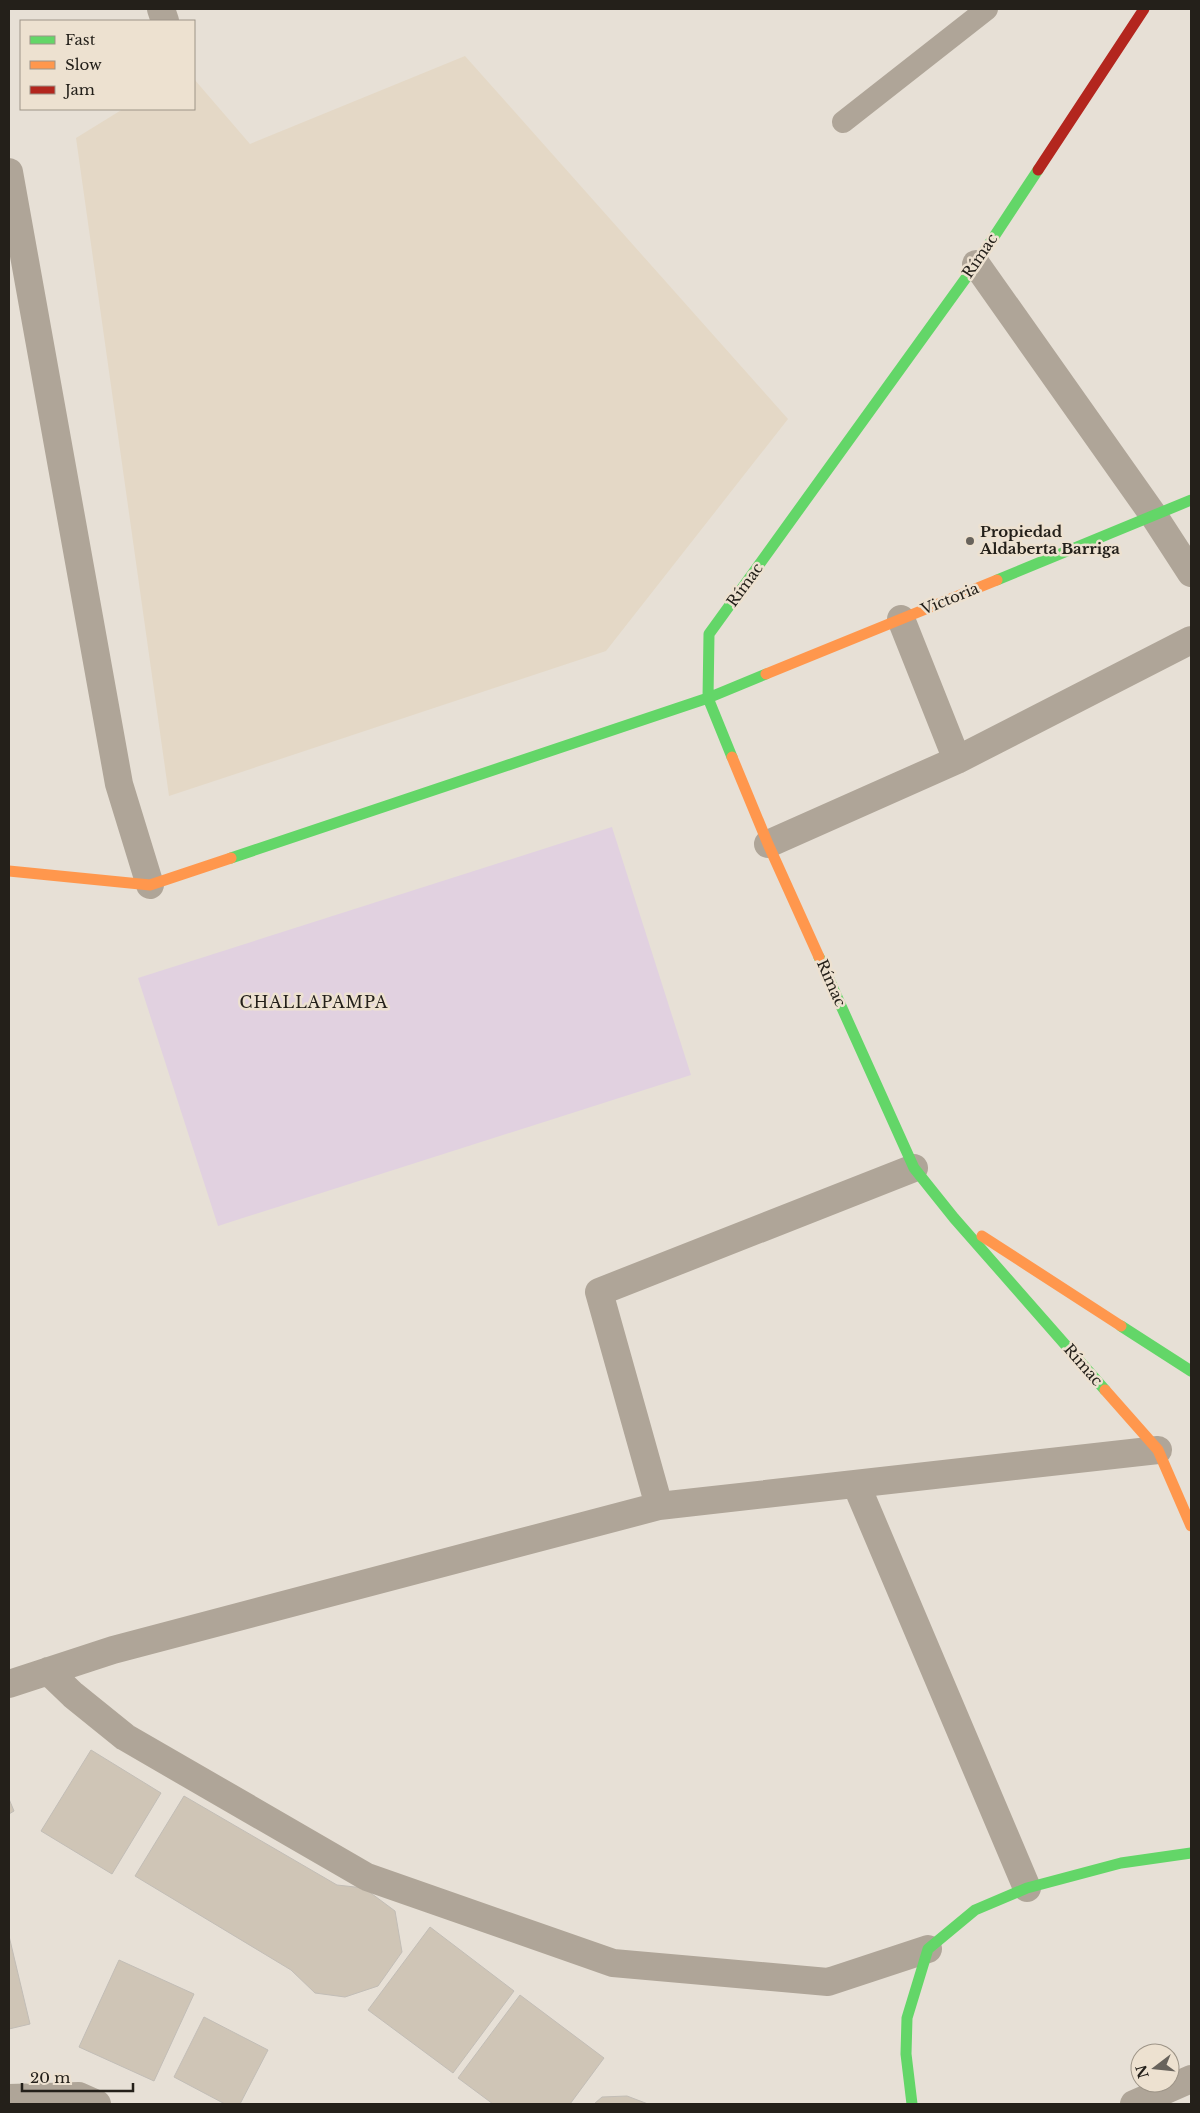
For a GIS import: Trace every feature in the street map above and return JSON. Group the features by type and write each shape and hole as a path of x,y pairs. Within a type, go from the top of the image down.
{"street":[{"name":"Rímac","path":"1144,9 976,264 710,634 708,698 768,844 914,1168 954,1218 1158,1450 1191,1526"},
{"path":"9,172 119,784 150,885 9,871"},
{"path":"976,264 1154,516 1191,573"},
{"name":"Victoria","path":"150,885 708,698 1191,500"},
{"path":"901,619 957,760"},
{"path":"768,844 957,760 1191,640"},
{"path":"659,1506 599,1292 914,1168"},
{"name":"Rímac","path":"954,1218 1191,1371"},
{"path":"9,1684 113,1650 659,1506 1158,1450"},
{"path":"856,1484 1027,1888"},
{"path":"48,1671 125,1736 367,1877 613,1963 828,1982 928,1949 974,1910 1027,1888 1121,1863 1191,1853"},
{"path":"913,2101 906,2054 907,2018 928,1949"},
{"path":"1134,2104 1191,2079"},
{"path":"9,2098 80,2096 97,2104"}],"lane":[{"path":"843,122 987,9"}],"shaded area":[{"path":"465,56 788,419 606,651 169,796 76,138 121,110 195,110 195,80 250,144"},
{"path":"612,827 691,1075 218,1226 138,978"}],"building":[{"path":"91,1750 161,1793 112,1874 41,1831"},
{"path":"184,1796 337,1885 364,1888 395,1911 402,1952 378,1986 345,1997 315,1993 291,1970 135,1876"},
{"path":"9,1799 14,1811 9,1814"},
{"path":"430,1927 514,1991 453,2073 368,2010"},
{"path":"9,1936 30,2024 9,2029"},
{"path":"119,1960 194,1994 154,2081 79,2047"},
{"path":"520,1995 604,2058 570,2104 493,2104 458,2078"},
{"path":"204,2017 268,2050 240,2104 225,2104 174,2077"},
{"path":"627,2096 648,2104 594,2104 602,2097"}],"traffic: fast":[{"path":"732,757 708,698 709,634 976,264 1038,170"},
{"path":"997,580 1191,500"},
{"path":"231,858 708,698 766,674"},
{"path":"819,957 914,1168 954,1218 1105,1390"},
{"path":"1121,1326 1191,1371"},
{"path":"912,2104 906,2054 907,2018 928,1949 975,1910 1027,1888 1121,1863 1191,1853"}],"traffic: slow":[{"path":"766,674 997,580"},
{"path":"732,757 768,844 819,957"},
{"path":"9,871 150,885 231,858"},
{"path":"982,1236 1121,1326"},
{"path":"1105,1390 1158,1450 1191,1526"}],"traffic: jam":[{"path":"1038,170 1144,9"}],"place":[{"name":"Propiedad Aldaberta Barriga","path":"970,541"}],"district":[{"name":"CHALLAPAMPA","path":"314,1002"}]}
